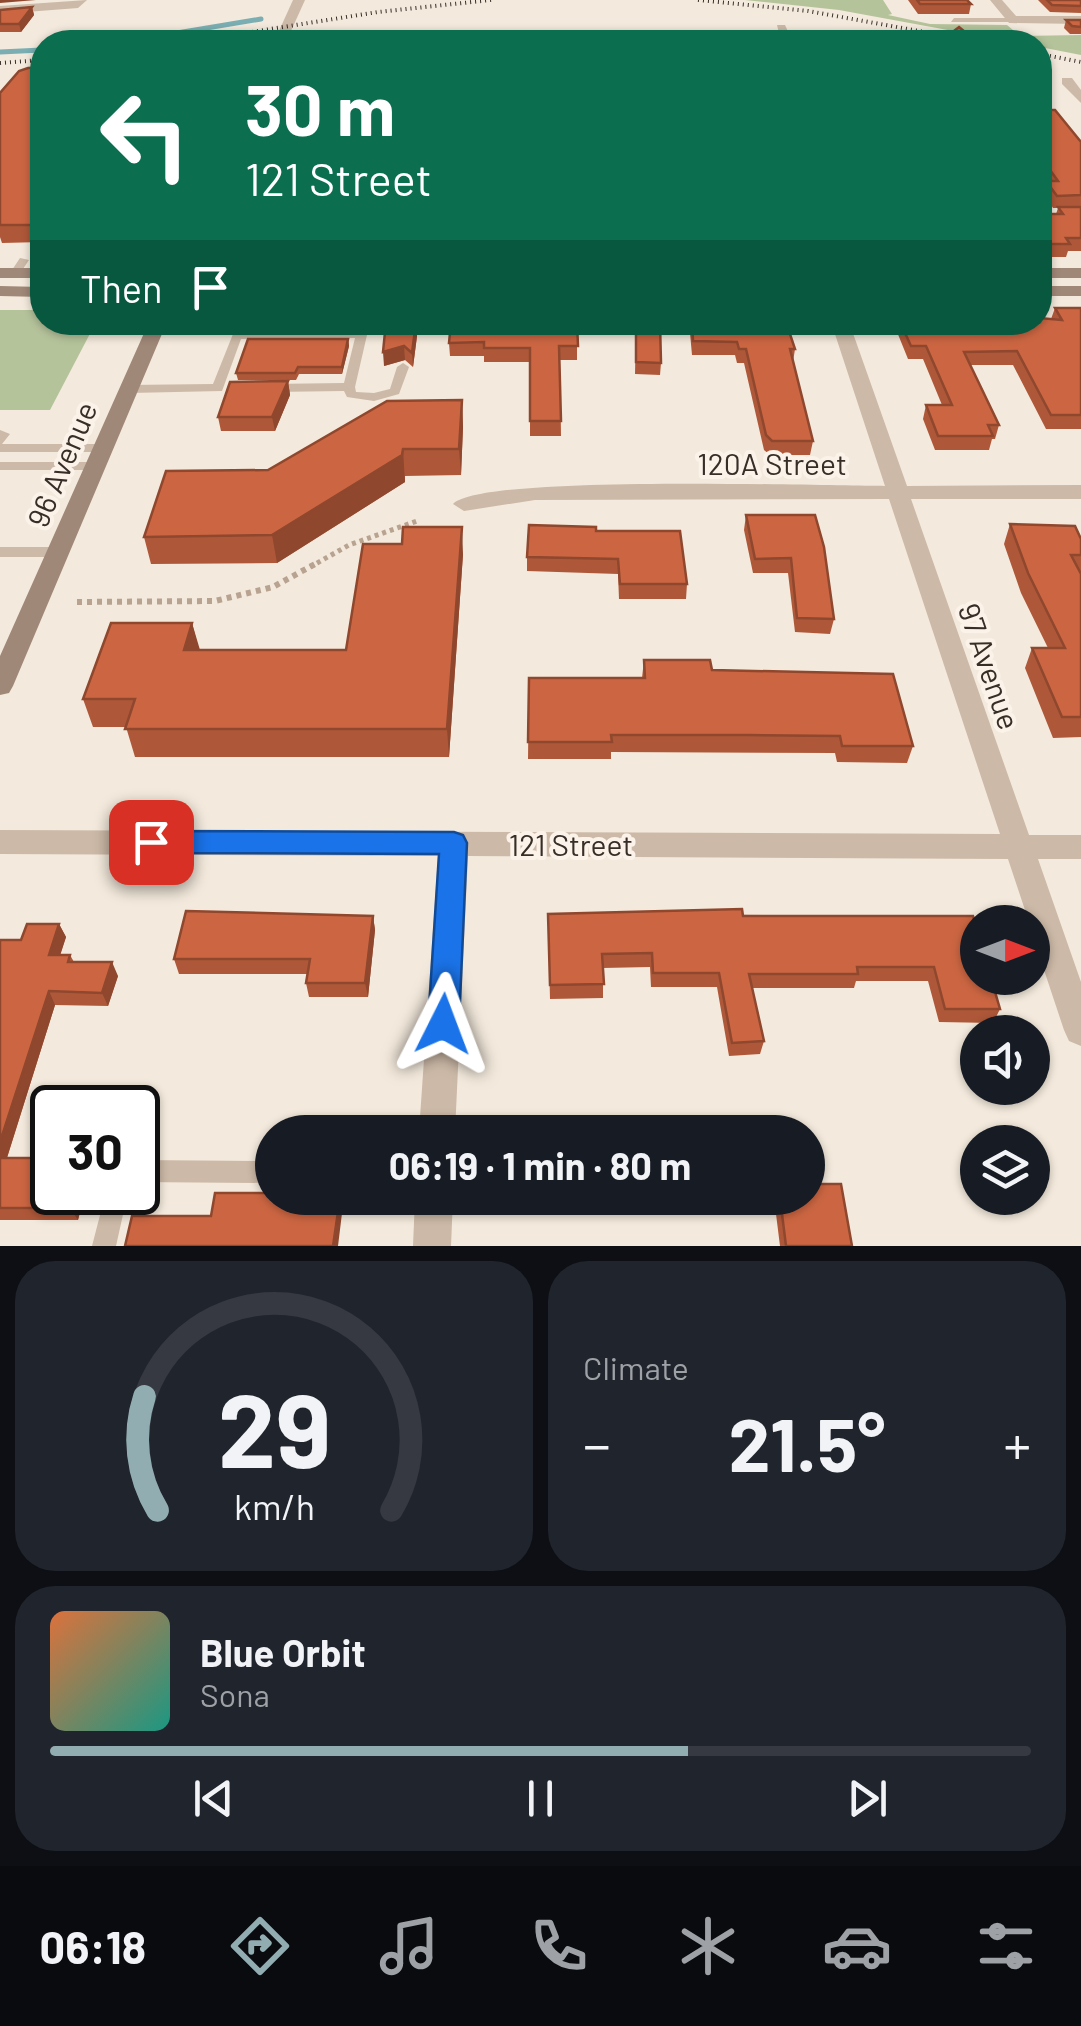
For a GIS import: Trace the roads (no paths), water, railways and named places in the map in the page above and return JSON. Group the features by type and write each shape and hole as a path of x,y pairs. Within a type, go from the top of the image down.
{"main road":[{"path":"1052,273 1081,273"},
{"path":"1052,291 1081,291"},
{"path":"0,292 30,292"},
{"name":"96 Avenue","path":"0,686 152,335"}],"street":[{"path":"285,30 299,0"},
{"path":"996,0 1012,20 1081,20"},
{"path":"0,10 80,3"},
{"path":"550,24 550,30"},
{"path":"1066,81 1081,98"},
{"name":"97 Avenue","path":"844,335 1081,1030"},
{"name":"120A Street","path":"464,504 535,494 1081,492"},
{"name":"121 Street","path":"0,842 1081,846"},
{"path":"438,1115 454,843"},
{"path":"432,1246 433,1215"}],"lane":[{"path":"954,20 1012,20"},
{"path":"218,388 237,336 321,341 342,335"},
{"path":"364,335 349,387 352,394 363,398 396,390 402,366"},
{"path":"268,388 273,374"},
{"path":"252,388 309,380 349,387"},
{"path":"129,389 234,388"},
{"path":"0,441 99,457"},
{"path":"0,466 99,457"},
{"path":"0,552 58,552"},
{"path":"160,1171 255,1172"},
{"path":"104,1246 111,1215"}],"waterway":[{"path":"195,30 261,19"},
{"path":"0,52 30,51"}],"railway":[{"path":"264,30 491,0"},
{"path":"698,0 808,11 913,30"},
{"path":"1052,56 1081,62"},
{"path":"0,63 30,61"}]}
